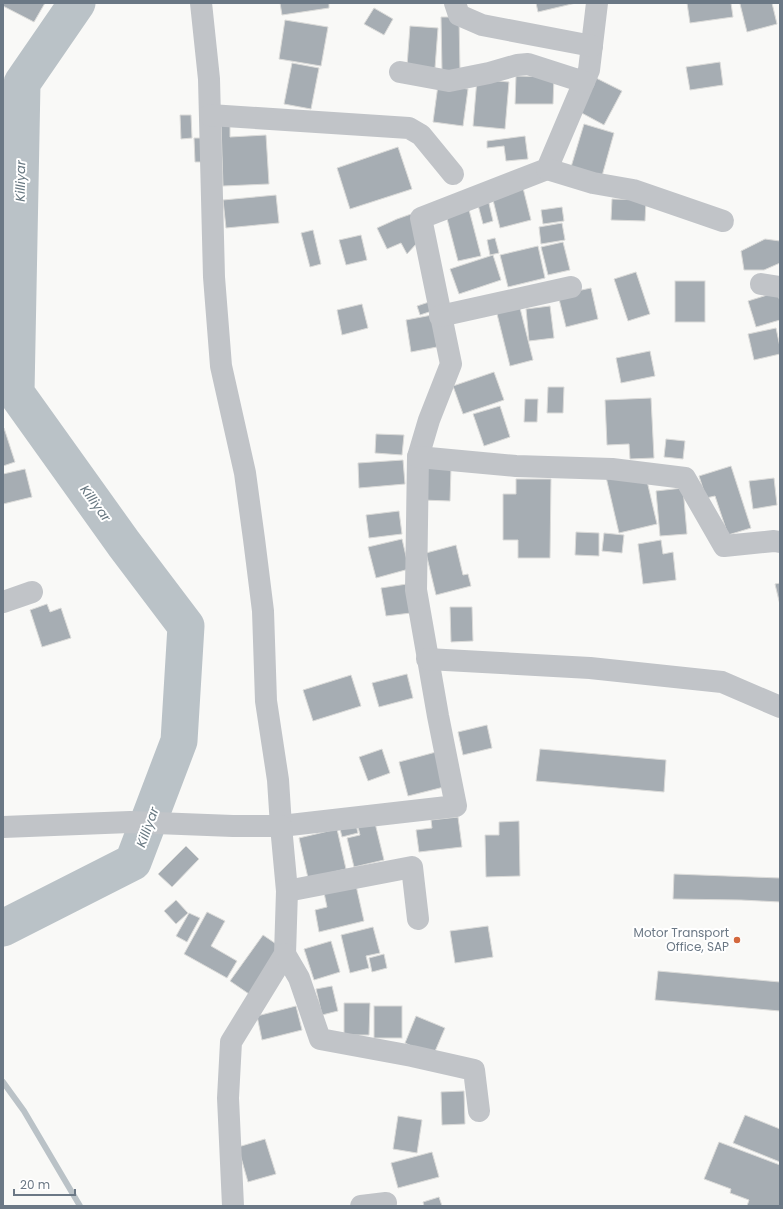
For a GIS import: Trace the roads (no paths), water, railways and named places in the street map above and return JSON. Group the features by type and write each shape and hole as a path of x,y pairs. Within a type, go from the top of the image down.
{"street":[{"path":"201,3 209,79 214,277 221,366 245,472 263,611 266,701 278,780 287,890 286,954 299,978 320,1040 412,1056 474,1070 479,1111"},
{"path":"455,3 459,16 482,25 592,46"},
{"path":"547,169 589,70 597,3"},
{"path":"400,72 449,81 489,73 517,65 528,64 584,82"},
{"path":"210,115 409,128 421,135 453,174"},
{"path":"3,827 130,822 281,826 456,806 427,659 416,590 418,457 429,420 451,364 421,218 547,169 593,183 633,190 723,221"},
{"path":"440,316 571,286"},
{"path":"418,457 516,466 612,469 685,478 724,546 774,541 780,542"},
{"path":"3,602 32,592"},
{"path":"427,659 590,668 722,682 780,707"},
{"path":"287,890 412,867 418,919"},
{"path":"233,1206 228,1098 231,1042 286,954"},
{"path":"361,1206 386,1203"}],"waterway":[{"name":"Killiyar","path":"3,928 133,862 179,741 186,626 124,544 16,393 22,83 77,3"},
{"path":"3,1082 24,1111 80,1206"}],"place":[{"name":"Motor Transport Office, SAP","path":"737,940"}]}
